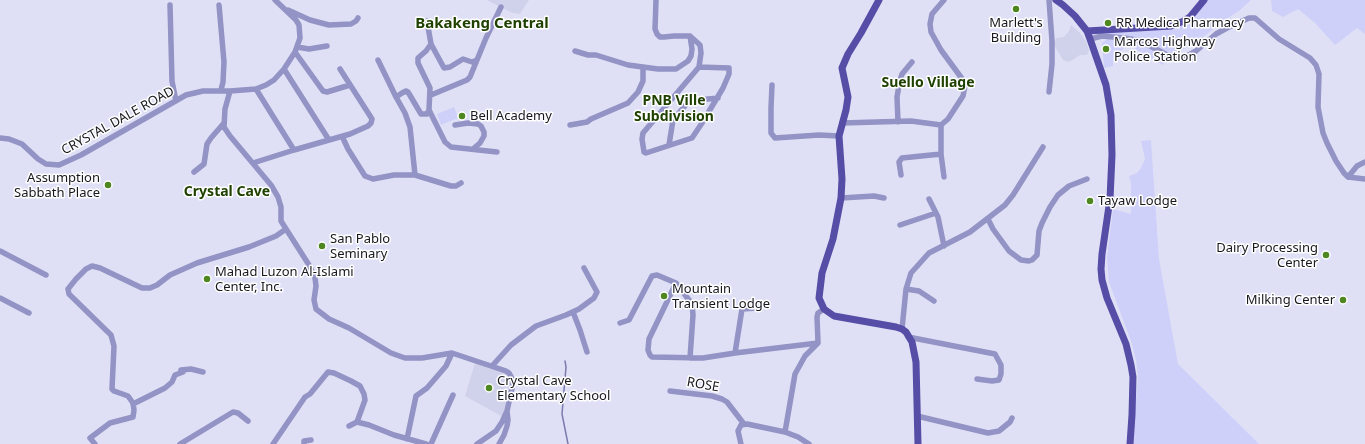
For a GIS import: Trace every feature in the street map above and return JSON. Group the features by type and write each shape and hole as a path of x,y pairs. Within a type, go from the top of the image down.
{"main road":[{"path":"879,0 843,62 842,73 848,97 839,136 842,179 841,198 833,239 822,273 819,298 828,314 902,329 908,337 913,347 916,362 916,416 918,444"},
{"path":"1056,0 1063,5 1087,31 1106,85 1111,115 1112,154 1110,188 1102,254 1102,280 1107,298 1126,344 1132,364 1133,377 1130,444"},
{"path":"1087,31 1171,26 1190,17 1204,0"}],"street":[{"path":"275,0 296,20 299,25 300,38 296,50 284,69 274,80 256,89 294,150"},
{"path":"656,0 657,34 660,37 690,36 700,45 701,53 699,67 643,133 642,139 644,152 646,153 692,138 718,98 729,74 729,68 699,67"},
{"path":"842,123 911,121 941,125 948,120 963,96 965,86 963,80 941,50 931,32 930,24 932,14 944,0"},
{"path":"1049,0 1052,64 1049,92"},
{"path":"170,5 172,81 176,101"},
{"path":"219,6 224,62 221,90"},
{"path":"431,95 467,80 472,74 486,38 501,7"},
{"path":"284,8 310,20 329,25 351,24 358,18"},
{"path":"1090,39 1102,36 1141,41 1167,55 1181,57 1192,54 1216,34 1227,28 1249,18 1255,18 1279,39 1310,58 1316,65 1319,74 1318,107 1324,133 1334,157 1348,177 1365,179"},
{"path":"428,21 431,44 444,68 450,67 463,59 473,62 477,60"},
{"path":"575,51 588,55 596,55 628,65 663,69 680,68 691,56 692,49 690,36"},
{"path":"396,97 406,91 408,92 421,114 427,114 431,95 430,88 417,60 431,44"},
{"path":"296,50 327,46"},
{"path":"296,50 323,91 327,92 350,85"},
{"path":"378,60 405,113 410,127 415,174"},
{"path":"898,122 897,97 900,80 902,74 912,62"},
{"path":"570,125 587,122 628,103 638,92 643,81 643,67"},
{"path":"253,163 342,136 368,126 372,121 340,68"},
{"path":"284,69 329,140"},
{"path":"772,85 772,133 775,138 819,135 839,136"},
{"name":"CRYSTAL DALE ROAD","path":"0,138 9,139 22,144 38,159 46,164 59,165 81,155 194,92 256,89"},
{"path":"230,91 225,109 224,127 271,185 278,197 281,207 281,221 312,270 316,286 314,305 320,313 391,353 405,358 422,358 452,353 506,371 511,376 513,380 511,397 502,422 496,431 477,444"},
{"path":"669,145 673,120 689,101 718,98"},
{"path":"429,110 445,142 451,148 497,152"},
{"path":"194,172 204,164 206,144 224,123"},
{"path":"455,126 474,123 483,128 484,136 473,149"},
{"path":"941,125 941,154 944,177"},
{"path":"342,136 364,176 373,179 394,175 415,174 451,186 457,186 461,183"},
{"path":"902,329 906,289 911,273 929,252 962,236 988,219 1005,204 1043,147"},
{"path":"901,175 899,162 901,159 941,154"},
{"path":"1348,177 1357,166 1365,162"},
{"path":"988,219 995,233 1009,251 1021,260 1032,260 1037,255 1039,231 1050,207 1058,196 1069,186 1087,179"},
{"path":"841,198 874,196 884,198"},
{"path":"929,199 940,222 944,246"},
{"path":"900,225 936,213"},
{"path":"95,444 90,438 110,423 133,417 135,413 133,404 128,396 112,389 114,346 111,335 69,294 68,289 76,278 92,266 100,268 142,288 150,288 157,285 170,275 197,263 249,247 276,236 286,229"},
{"path":"0,251 46,275"},
{"path":"492,366 512,345 536,326 553,321 573,312 594,298 597,294 584,268"},
{"path":"620,324 629,320 652,276 657,275 676,284 692,304 693,315 690,358"},
{"path":"676,284 649,339 648,350 652,356 703,358 818,343"},
{"path":"906,289 919,291 934,300"},
{"path":"0,298 28,314"},
{"path":"735,353 742,309 757,308"},
{"path":"785,432 795,374 805,356 818,343 817,318 818,313 824,309"},
{"path":"573,312 587,352"},
{"path":"908,337 995,354 1001,365 999,380 992,381 976,378"},
{"path":"407,439 416,396 427,388 443,369 452,353"},
{"path":"133,404 165,388 172,382 175,376 184,372 181,370 191,369 202,372"},
{"path":"273,444 305,396 310,394 328,372 334,373 360,386 365,400 357,422"},
{"name":"ROSE","path":"670,391 712,396 722,399 744,424"},
{"path":"431,444 453,395"},
{"path":"499,444 507,426 507,411"},
{"path":"180,444 233,412 238,413 248,421"},
{"path":"916,416 988,433 999,431 1010,422 1012,418"},
{"path":"349,426 357,422 426,444"},
{"path":"741,444 738,431 741,425 751,424 785,432 798,437 809,444"},
{"path":"304,444 304,441 311,440"}],"shaded area":[{"path":"487,0 529,0 520,14 513,13"},
{"path":"1205,0 1251,0 1239,11 1222,22 1192,46 1172,54 1163,65 1137,50 1129,43 1113,59 1113,66 1104,68 1102,43 1106,40 1105,30 1165,30 1186,25 1193,19"},
{"path":"1271,0 1365,0 1365,34 1357,28 1335,45 1315,23 1298,9 1283,17 1272,11"},
{"path":"1071,25 1086,41 1089,51 1087,55 1080,55 1069,62 1063,60 1054,45 1056,38 1064,37 1069,31"},
{"path":"454,107 458,118 441,125 437,114"},
{"path":"1151,140 1159,259 1178,364 1259,444 1132,444 1138,377 1136,360 1132,344 1109,282 1107,257 1113,209 1131,214 1131,183 1129,176 1137,173 1145,159 1141,141"},
{"name":"Crystal Cave Elementary School","path":"476,360 505,371 511,385 503,417 465,396"}],"waterway":[{"path":"565,361 566,367 562,414 568,444"}],"place":[{"name":"Marlett's Building","path":"1016,9"},
{"name":"RR Medica Pharmacy","path":"1108,23"},
{"name":"Marcos Highway Police Station","path":"1106,49"},
{"name":"Bell Academy","path":"462,116"},
{"name":"Assumption Sabbath Place","path":"108,185"},
{"name":"Tayaw Lodge","path":"1090,201"},
{"name":"San Pablo Seminary","path":"322,246"},
{"name":"Dairy Processing Center","path":"1326,255"},
{"name":"Mahad Luzon Al-Islami Center, Inc.","path":"207,279"},
{"name":"Mountain Transient Lodge","path":"664,296"},
{"name":"Milking Center","path":"1343,300"},
{"name":"Crystal Cave Elementary School","path":"489,388"}],"district":[{"name":"Bakakeng Central","path":"482,24"},
{"name":"Suello Village","path":"928,83"},
{"name":"PNB Ville Subdivision","path":"674,110"},
{"name":"Crystal Cave","path":"227,192"}]}
